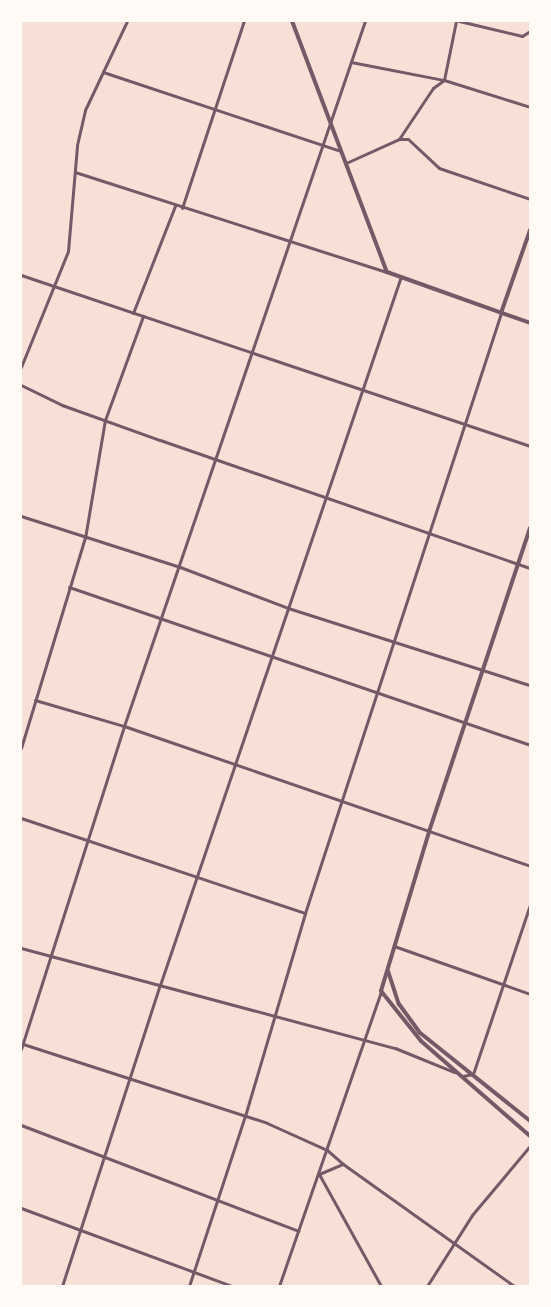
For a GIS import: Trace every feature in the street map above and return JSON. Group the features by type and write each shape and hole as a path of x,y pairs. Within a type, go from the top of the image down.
{"street":[{"path":"21,367 56,287 72,232 75,172 85,110 127,21"},
{"path":"182,208 244,21"},
{"path":"292,21 344,164 387,272"},
{"path":"21,1049 124,726 365,21"},
{"path":"344,164 399,139 433,88 444,80 458,21 529,33"},
{"path":"351,62 444,80 530,107"},
{"path":"103,72 340,151"},
{"path":"399,139 417,144 439,168 530,199"},
{"path":"75,172 387,272 400,279 530,323"},
{"path":"134,313 176,206"},
{"path":"189,1286 245,1116 304,913 463,424 530,230"},
{"path":"21,275 530,446"},
{"path":"62,1286 132,1078 160,985 273,658 324,496 400,279"},
{"path":"21,748 85,538 105,420 143,316"},
{"path":"21,385 105,420 216,456 530,568"},
{"path":"21,516 180,567 288,608 530,685"},
{"path":"279,1286 365,1040 429,832 530,528"},
{"path":"69,587 162,617 376,695 530,745"},
{"path":"35,700 124,726 234,767 530,866"},
{"path":"21,818 304,913"},
{"path":"473,1074 530,905"},
{"path":"394,946 530,994"},
{"path":"21,948 365,1040 420,1056 465,1077 473,1074"},
{"path":"387,968 391,988 411,1023 530,1121"},
{"path":"381,991 421,1041 530,1136"},
{"path":"22,1044 245,1116 327,1150 343,1164 514,1286"},
{"path":"21,1125 298,1231"},
{"path":"427,1286 455,1242 530,1146"},
{"path":"319,1174 343,1164"},
{"path":"319,1174 381,1286"},
{"path":"21,1208 232,1286"}]}
